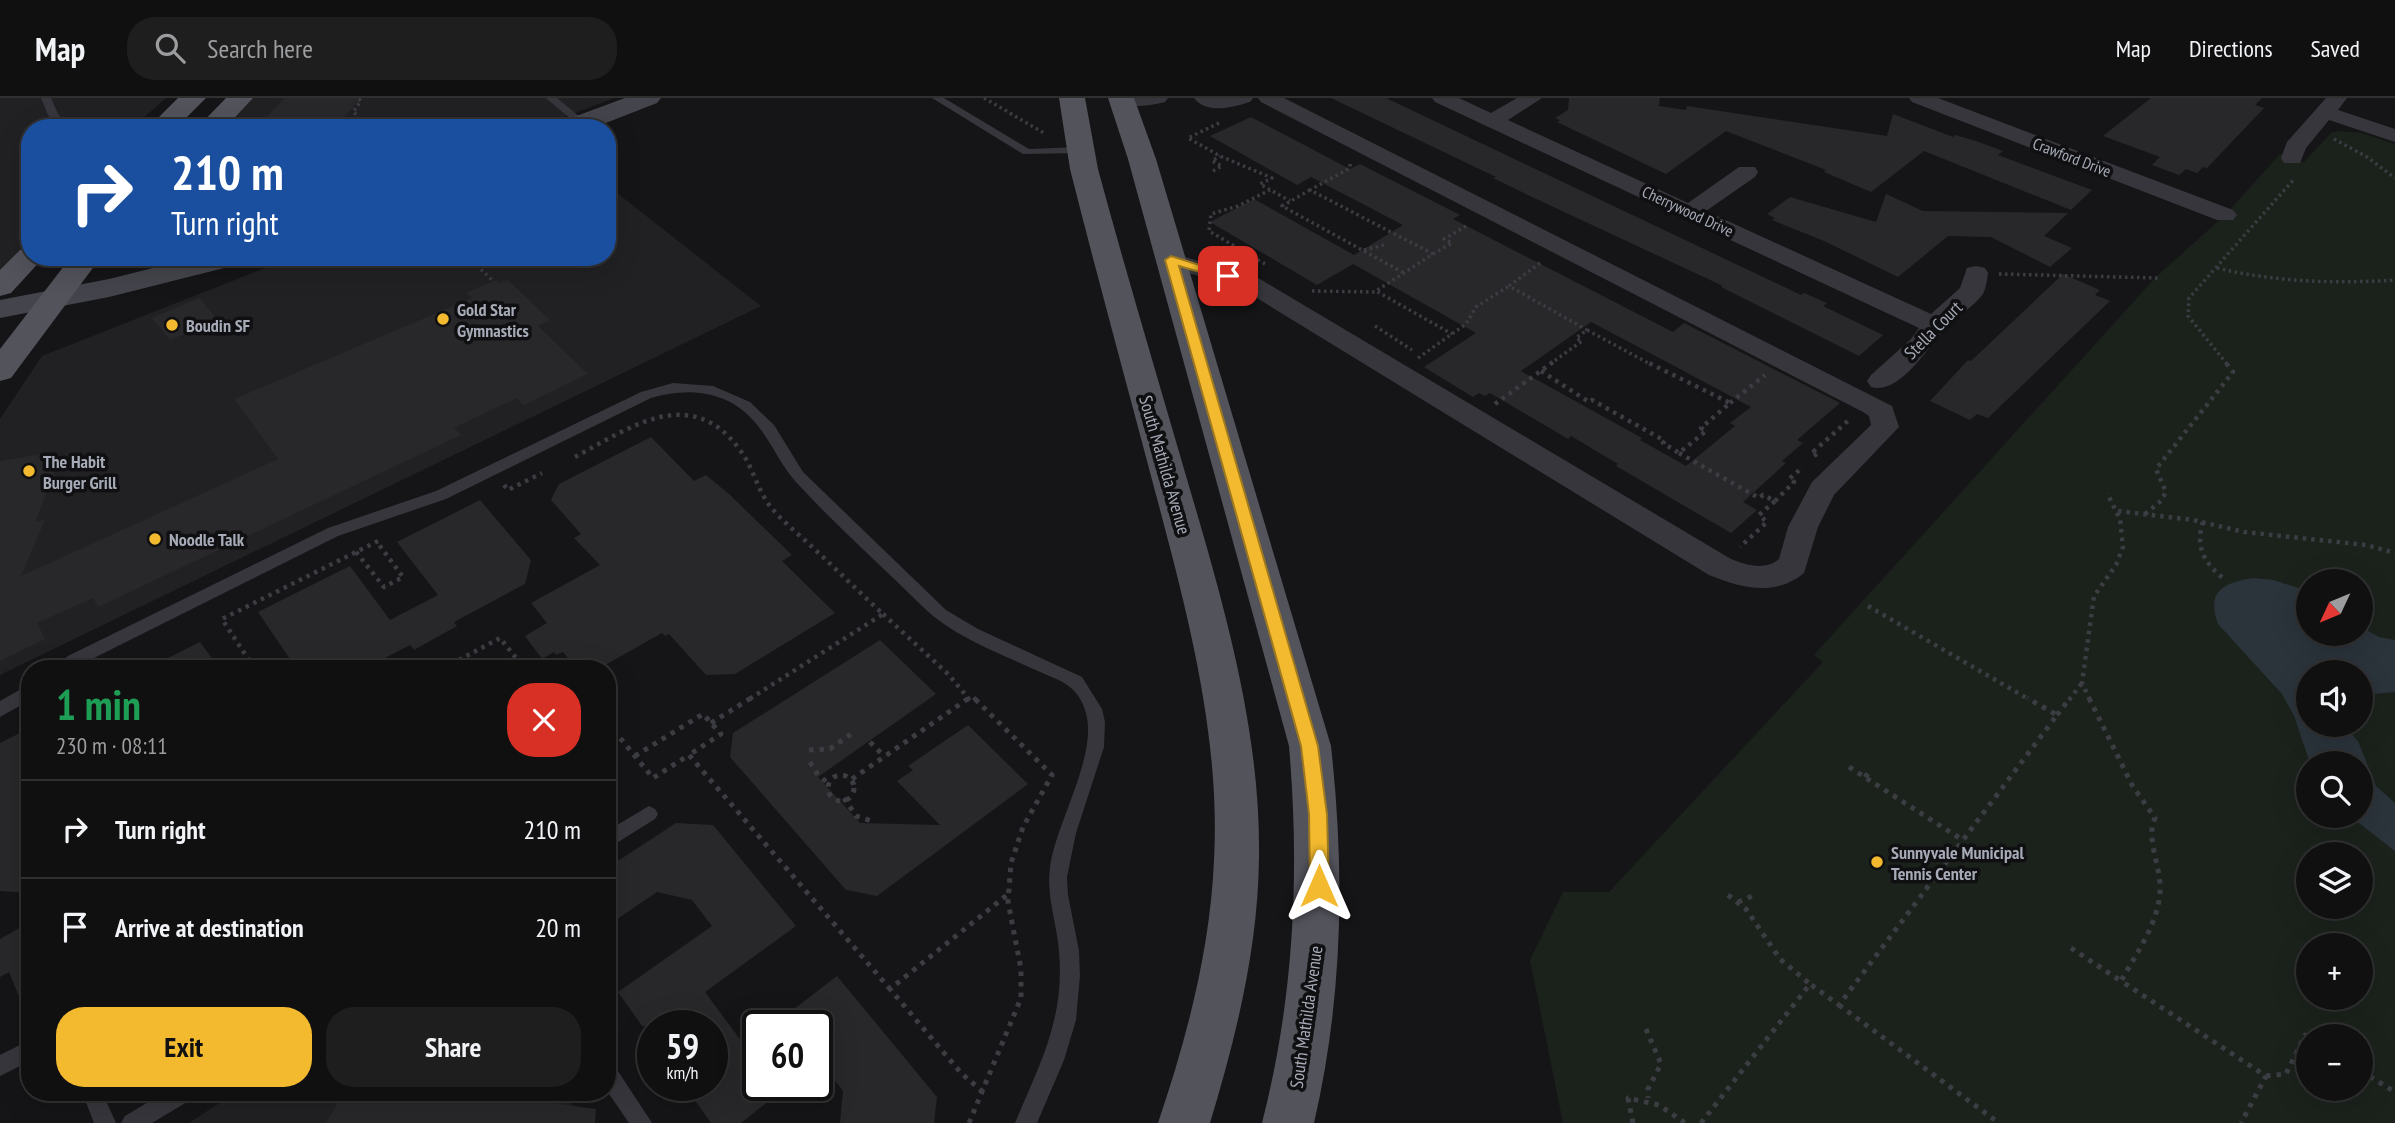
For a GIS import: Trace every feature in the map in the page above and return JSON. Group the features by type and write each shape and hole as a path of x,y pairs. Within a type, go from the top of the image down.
{"main road":[{"path":"170,119 193,98"},
{"path":"218,119 240,98"},
{"path":"591,119 648,98"},
{"name":"South Mathilda Avenue","path":"1072,98 1080,149 1188,548 1216,662 1231,752 1236,860 1233,916 1204,1061 1184,1123"},
{"name":"South Mathilda Avenue","path":"1122,99 1171,260 1310,746 1319,839 1318,927 1305,1044 1288,1123"},
{"path":"1,291 22,266"},
{"path":"1,291 74,266"},
{"path":"0,371 78,266"},
{"path":"1,291 53,299 195,266"}],"street":[{"path":"1122,99 1158,98"},
{"path":"1204,98 1221,103 1242,98"},
{"path":"1171,260 1251,284 1719,566 1758,578 1776,576 1794,565 1803,527 1822,489 1885,427 1882,412 1873,405 1268,98"},
{"name":"Cherrywood Drive","path":"1442,98 1934,325"},
{"path":"1492,121 1532,98"},
{"name":"Crawford Drive","path":"1919,98 2225,215"},
{"path":"2294,168 2295,147 2331,105 2395,136"},
{"path":"1690,212 1746,172"},
{"name":"Stella Court","path":"1881,381 1920,345 1934,325 1972,291 1976,273"}],"lane":[{"path":"46,98 57,119"},
{"path":"551,98 570,119"},
{"path":"937,98 1027,152 1080,149"},
{"path":"74,660 333,532 441,495 646,395 673,387 693,387 731,397 745,405 769,428 798,475 940,614 972,633 1076,682 1087,694 1097,716 1095,758 1082,788 1057,879 1068,939 1070,1002 1064,1034 1026,1123"},
{"path":"0,710 21,697"},
{"path":"616,835 649,814"},
{"path":"0,1066 21,1055"},
{"path":"616,1086 641,1123"},
{"path":"96,1101 105,1123"},
{"path":"131,1123 170,1101"}],"path":[{"path":"357,119 353,112 361,101 358,98"},
{"path":"984,98 1043,133 1051,132"},
{"path":"1224,120 1188,138 1272,178 1260,184 1290,201"},
{"path":"2330,137 2367,157 2395,178"},
{"path":"1213,171 1222,166 1212,161 1221,156"},
{"path":"1350,162 1350,168 1282,206 1404,273"},
{"path":"2145,514 2161,501 2166,492 2156,469 2233,372 2194,325 2187,309 2189,298 2217,268 2294,168"},
{"path":"1267,265 1209,230 1211,214 1215,211 1238,206 1269,190"},
{"path":"1310,190 1433,254"},
{"path":"1377,292 1452,243 1444,239 1492,211"},
{"path":"1363,250 1384,245"},
{"path":"1397,372 1466,324 1476,307 1542,264 1529,257"},
{"path":"477,266 492,280"},
{"path":"2217,268 2241,274 2328,281 2395,280"},
{"path":"2013,274 2159,278"},
{"path":"1302,286 1314,293 1377,292 1452,334"},
{"path":"1508,286 1683,382 1685,379 1730,404"},
{"path":"1375,326 1422,355"},
{"path":"1474,419 1582,341 1576,338 1587,330"},
{"path":"1679,453 1706,431 1701,428 1784,360"},
{"path":"1541,371 1589,402 1592,400 1665,441 1663,443 1679,453 1759,498 1763,495 1775,501 1759,515 1767,522 1719,566"},
{"path":"575,457 658,416 689,412 701,416 723,430 740,448 761,494 772,510 948,674 969,699"},
{"path":"499,480 508,491 542,473"},
{"path":"1839,1005 2082,683 2094,596 2100,583 2117,564 2123,552 2124,534 2118,511 2107,493"},
{"path":"2118,511 2203,522 2244,532 2323,539 2395,553"},
{"path":"2203,522 2198,535 2199,547 2211,567 2223,578"},
{"path":"249,660 222,619 392,534"},
{"path":"356,552 384,587 403,577 377,541"},
{"path":"1868,606 2057,715"},
{"path":"711,723 883,614"},
{"path":"459,660 500,638 518,660"},
{"path":"2082,683 2132,785 2155,818 2150,829 2161,869 2162,897 2153,923 2122,981"},
{"path":"852,779 854,790 844,798 831,797 826,791 828,783 840,776 852,779 972,696 1052,775 1028,812 1019,833 1008,876 1007,895 1024,980 1016,1014 969,1123"},
{"path":"616,733 653,778 721,734 703,714 635,756"},
{"path":"810,750 830,749 851,734"},
{"path":"870,742 885,757"},
{"path":"689,755 961,1073 983,1092"},
{"path":"810,762 818,775 828,783"},
{"path":"1849,767 1964,841"},
{"path":"1865,778 1870,771"},
{"path":"844,798 856,816 875,822"},
{"path":"890,989 1007,895"},
{"path":"1728,895 1752,917 1780,958 1810,984 1998,1123"},
{"path":"1738,902 1755,895"},
{"path":"2071,948 2266,1076 2286,1074 2296,1053"},
{"path":"1701,1123 1810,984"},
{"path":"1646,1029 1661,1064 1658,1076 1648,1089 1648,1098"},
{"path":"2241,1123 2266,1076"},
{"path":"2373,1078 2395,1092"},
{"path":"1633,1123 1628,1098 1648,1098 1685,1123"}],"shaded area":[{"path":"0,98 166,98 142,119 21,119 21,251 0,272"},
{"path":"248,98 614,98 559,119 227,119"},
{"path":"2339,131 2361,133 2395,144 2395,1123 1563,1123 1530,960 1563,892 1609,892 1823,662 1814,655 2156,277 2225,215 2280,154 2304,162 2331,133"},
{"path":"616,192 761,306 31,660 21,660 21,665 0,675 0,419 42,356 270,266 616,266"},
{"path":"2253,578 2273,580 2296,587 2296,646 2373,646 2373,634 2395,640 2395,692 2373,694 2373,660 2296,660 2296,722 2282,694 2218,624 2214,604 2216,596 2220,590 2233,583"},
{"path":"2301,737 2354,737 2362,751 2306,751"},
{"path":"2373,778 2376,786 2395,803 2395,851 2365,828 2373,828"},
{"path":"222,1101 569,1101 583,1123 189,1123"}],"building":[{"path":"285,98 361,98 342,119 265,119"},
{"path":"1331,98 1386,98 1801,295 1804,293 1827,303 1823,306 1883,335 1859,356 1721,287 1723,286 1532,197"},
{"path":"1569,98 1660,98 1659,106 1686,110 1687,106 1887,136 1893,114 1953,137 1955,135 2003,151 1998,155 2092,190 2071,210 1924,151 1871,192 1824,172 1826,170 1726,131 1666,174 1557,122 1560,120 1555,118 1568,110"},
{"path":"2151,98 2262,98 2255,105 2264,108 2207,168 2203,167 2197,173 2186,169 2179,175 2152,165 2160,157 2103,136"},
{"path":"1251,117 1350,169 1360,164 1460,215 1453,219 1673,332 1684,323 1840,403 1797,440 1803,443 1782,461 1786,463 1743,502 1757,510 1731,533 1616,466 1618,464 1571,436 1568,439 1490,393 1485,396 1479,393 1473,397 1424,367 1476,333 1353,264 1317,285 1210,222 1254,199 1354,255 1403,225 1311,177 1297,185 1210,136","holes":["1591,322 1751,407 1730,423 1735,426 1686,466 1640,440 1642,438 1521,371"]},
{"path":"1886,194 1923,211 2068,213 2044,236 2072,248 2050,267 1991,237 1948,236 1898,277 1824,241 1772,220 1775,218 1767,214 1790,197 1876,222"},
{"path":"2063,274 2100,290 2095,295 2110,301 1988,418 1977,414 1970,420 1930,401 1968,360 1971,361"},
{"path":"496,280 499,283 508,280 550,320 538,326 588,374 524,405 517,398 454,428 461,435 98,607 93,598 37,623 45,639 0,661 0,461 54,452 50,461 60,459 35,522 45,520 21,576 278,459 234,399 472,298 466,293"},
{"path":"199,298 218,320 170,340 152,318"},
{"path":"651,437 694,481 706,475 729,494 792,555 782,561 835,613 735,674 706,675 669,634 665,636 662,633 614,660 570,660 563,652 556,655 554,652 542,659 525,636 547,623 531,603 600,565 574,538 581,534 551,500 559,484"},
{"path":"480,500 531,560 525,584 454,622 457,626 414,650 410,645 381,660 291,660 258,612 350,566 390,620 438,595 397,542"},
{"path":"880,640 936,694 818,777 860,823 940,825 897,781 913,770 908,766 968,725 1028,784 877,896 846,890 730,757 733,733"},
{"path":"200,642 213,660 164,660"},
{"path":"21,732 21,892 0,891 0,743"},
{"path":"676,823 713,825 796,926 705,992 718,1010 637,1010 637,1019 618,992 712,926 692,900 657,892 616,920 616,862"},
{"path":"21,927 21,1001 9,972 0,977 0,939"},
{"path":"837,976 937,1097 934,1123 840,1123 843,1091 833,1078 833,1010 793,1010"},
{"path":"728,1023 742,1042 742,1101 769,1101 741,1123 711,1123 695,1101 728,1101"},
{"path":"339,1101 539,1101 596,1109 595,1123 326,1123"}],"place":[{"name":"Gold Star Gymnastics","path":"443,319"},
{"name":"Boudin SF","path":"172,325"},
{"name":"The Habit Burger Grill","path":"29,471"},
{"name":"Noodle Talk","path":"155,539"},
{"name":"Sunnyvale Municipal Tennis Center","path":"1877,862"}],"route":[{"path":"1228,276 1171,260 1310,746 1318,814 1319,886"}]}
